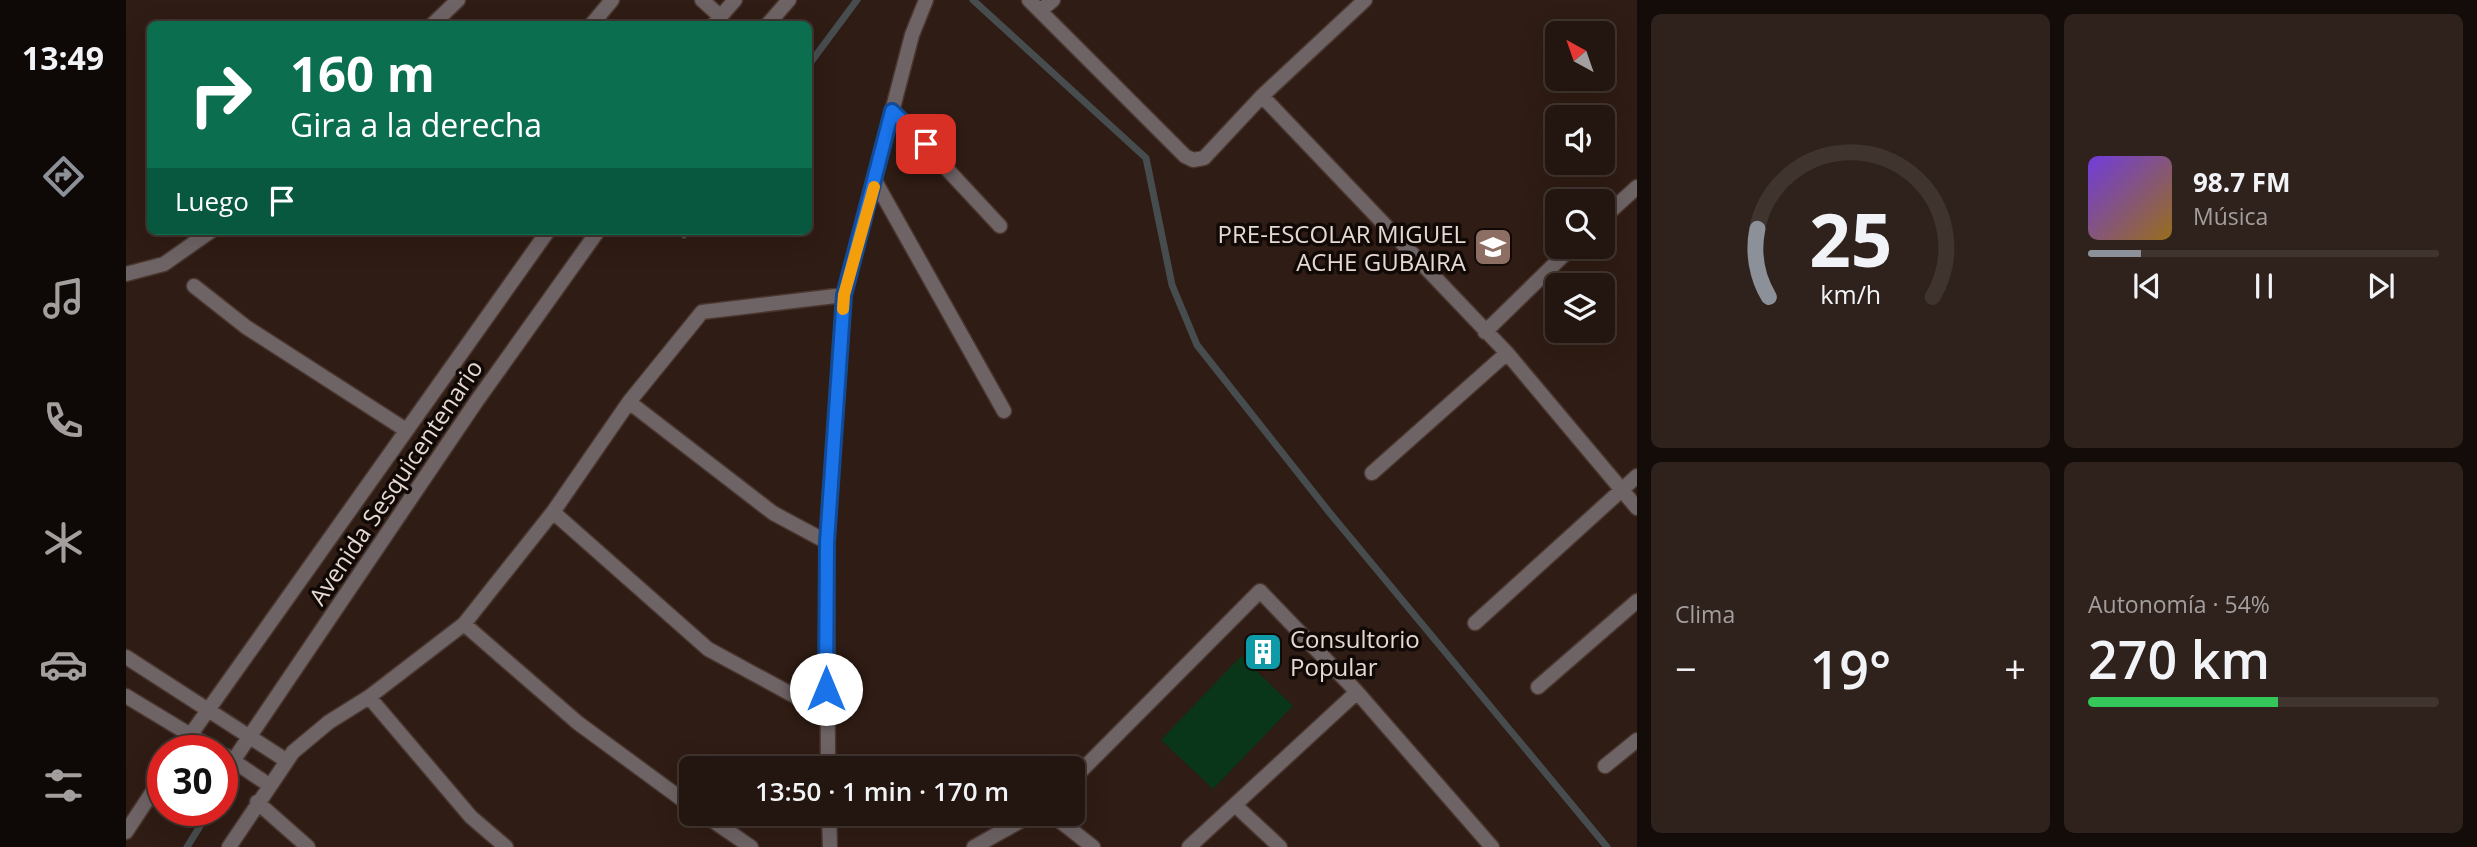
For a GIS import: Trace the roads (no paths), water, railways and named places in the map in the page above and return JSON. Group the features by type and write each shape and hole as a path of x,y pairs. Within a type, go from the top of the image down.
{"street":[{"path":"436,21 458,0"},
{"path":"594,21 611,0"},
{"path":"702,0 718,21 735,0"},
{"path":"771,21 789,0"},
{"path":"828,756 827,542 844,295 912,35 926,0"},
{"path":"1029,0 1047,5 1185,156 1193,160 1204,158 1262,96 1365,0"},
{"path":"1262,96 1507,353 1637,508"},
{"path":"892,111 1000,226"},
{"path":"875,181 1004,411"},
{"path":"1615,207 1637,187"},
{"path":"126,274 164,264 205,235"},
{"name":"Avenida Sesquicentenario","path":"190,734 545,235"},
{"name":"Avenida Sesquicentenario","path":"238,746 248,736 476,401 595,235"},
{"path":"1485,332 1560,259"},
{"path":"194,286 246,327 406,430"},
{"path":"229,847 287,761 329,722 369,697 464,624 553,512 629,402 702,312 844,295"},
{"path":"1372,473 1507,353"},
{"path":"629,402 773,513 827,542"},
{"path":"1475,623 1637,475"},
{"path":"553,512 708,649 826,713"},
{"path":"1085,767 1261,591 1357,692 1492,847"},
{"path":"1538,687 1637,601"},
{"path":"464,624 579,723 679,797"},
{"path":"126,657 287,761"},
{"path":"1189,847 1357,692"},
{"path":"126,696 190,734"},
{"path":"369,697 471,817 506,847"},
{"path":"1605,766 1637,740"},
{"path":"238,764 269,785"},
{"path":"126,832 147,800"},
{"path":"257,802 308,847"},
{"path":"1236,806 1280,847"},
{"path":"720,826 751,847"},
{"path":"829,826 830,847"},
{"path":"974,847 1012,826"},
{"path":"1066,826 1093,847"}],"waterway":[{"path":"812,61 857,0"},
{"path":"973,0 1146,158 1172,285 1197,345 1329,512 1607,847"},
{"path":"187,847 200,826"}],"place":[{"name":"PRE-ESCOLAR MIGUEL ACHE GUBAIRA","path":"1493,247"},
{"name":"Consultorio Popular","path":"1263,652"}]}
